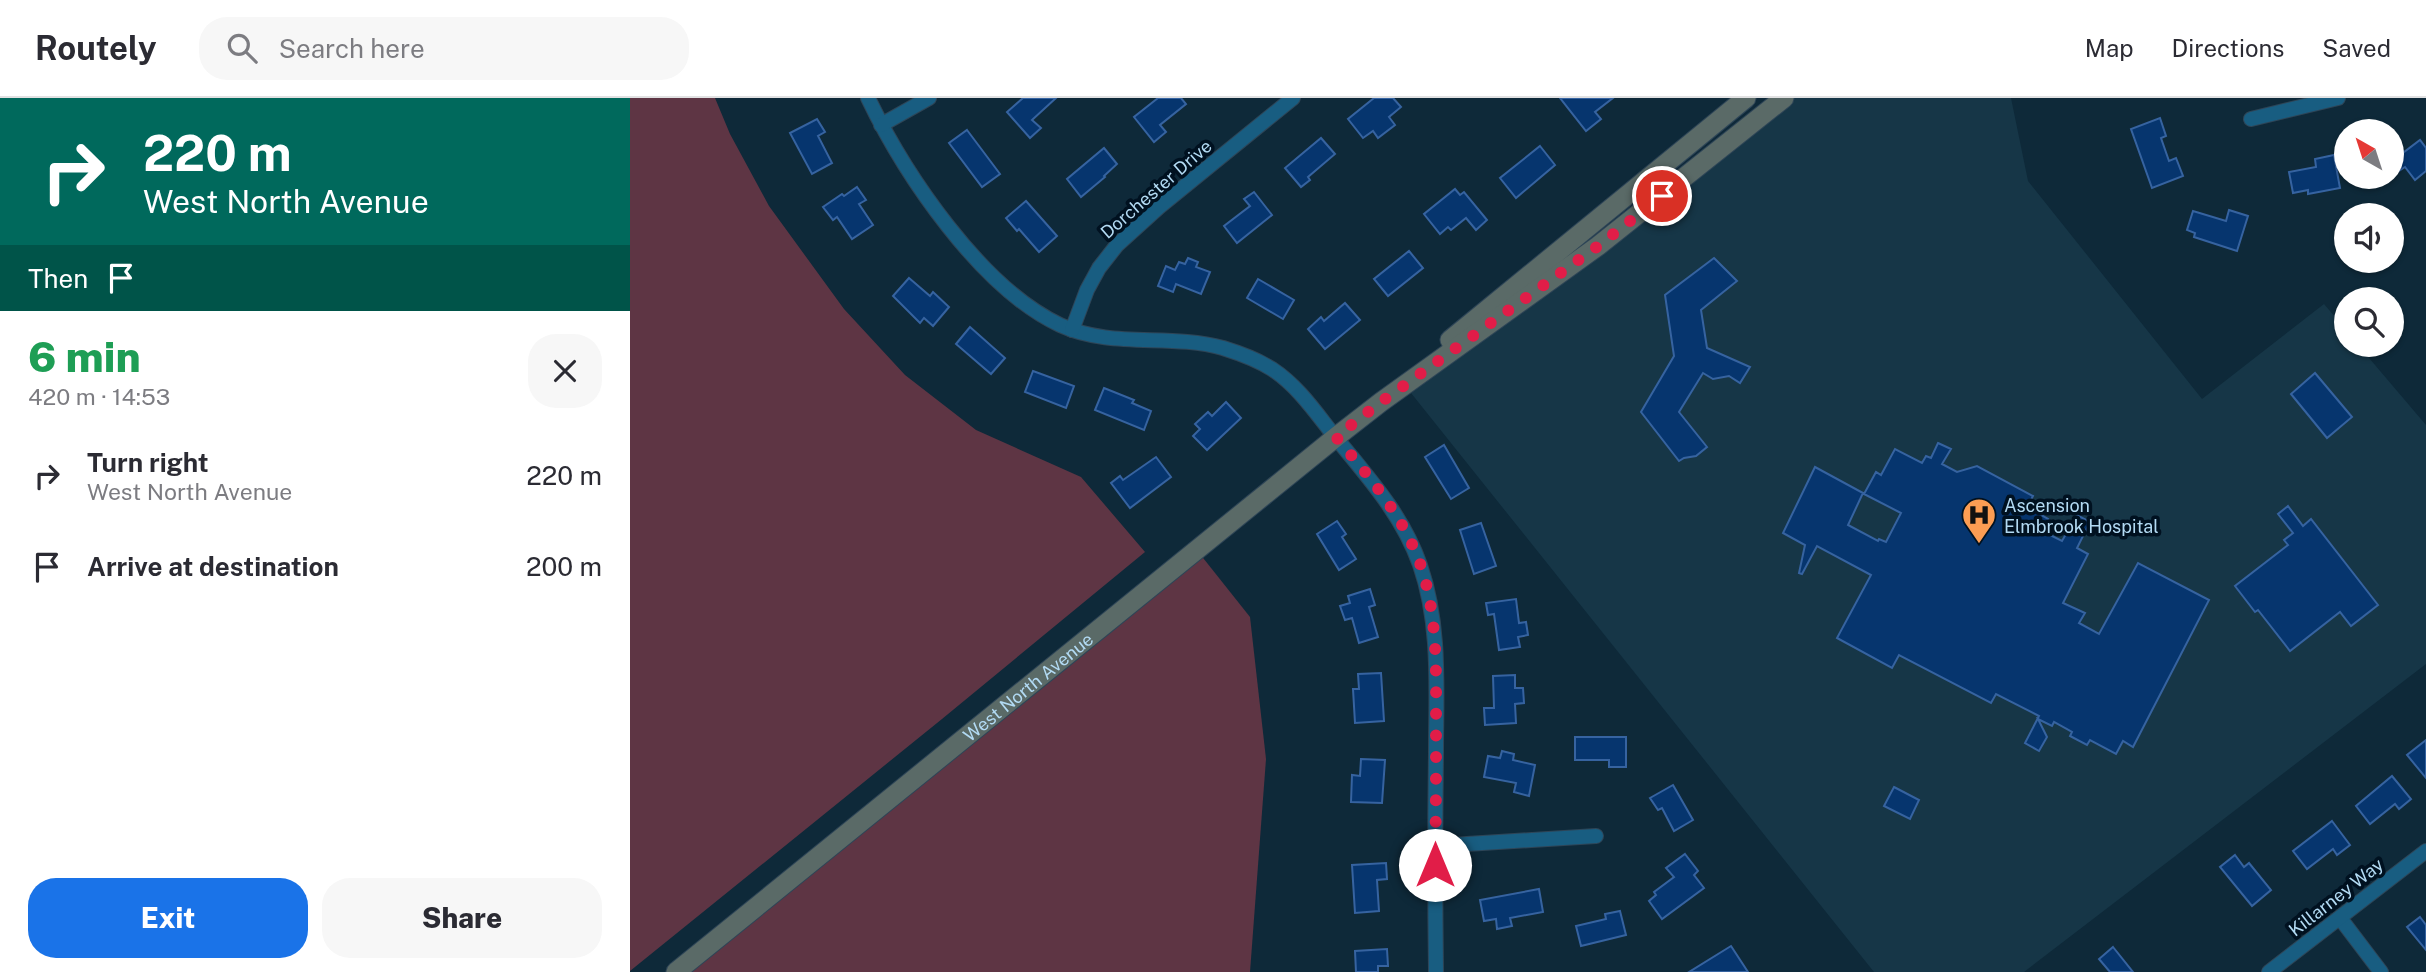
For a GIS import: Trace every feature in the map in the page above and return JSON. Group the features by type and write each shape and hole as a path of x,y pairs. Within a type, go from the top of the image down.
{"main road":[{"name":"West North Avenue","path":"1381,402 1470,322 1746,98"},
{"name":"West North Avenue","path":"676,972 1336,437 1598,246 1777,100"}],"street":[{"path":"868,98 881,125 927,198 980,262 1025,305 1072,330 1105,338 1186,342 1222,348 1258,362 1302,394 1369,476 1400,520 1420,565 1436,640 1436,972"},
{"path":"881,125 929,98"},
{"name":"Dorchester Drive","path":"1072,330 1087,290 1099,268 1117,245 1159,207 1293,98"},
{"path":"2250,119 2338,98"},
{"path":"1436,846 1596,836"},
{"name":"Killarney Way","path":"2269,972 2426,851"},
{"path":"2340,918 2381,972"}],"shaded area":[{"path":"630,98 715,98 730,134 769,206 844,309 905,375 976,430 1081,477 1145,552 630,971"},
{"name":"Ascension Elmbrook Hospital","path":"1794,98 2011,98 2028,181 2202,399 2324,304 2334,316 2334,357 2368,357 2426,425 2426,664 2024,972 1874,972 1407,388"},
{"path":"1192,544 1250,617 1266,759 1250,972 679,972"}],"building":[{"path":"1023,98 1056,98 1032,120 1041,128 1030,138 1007,112"},
{"path":"1158,98 1181,98 1186,104 1160,125 1166,132 1154,142 1134,117"},
{"path":"1374,98 1393,98 1401,107 1389,117 1395,125 1378,138 1373,131 1363,138 1348,119"},
{"path":"1560,98 1613,98 1595,112 1601,119 1586,131"},
{"path":"2160,118 2166,136 2161,138 2169,161 2176,158 2183,176 2152,188 2131,129"},
{"path":"817,119 825,132 818,136 832,163 812,174 790,133"},
{"path":"967,130 1000,174 982,187 949,143"},
{"path":"1321,138 1335,154 1308,177 1310,180 1301,187 1285,168"},
{"path":"2420,140 2426,148 2426,171 2415,180 2405,167 2404,152"},
{"path":"1540,146 1555,165 1516,198 1500,178"},
{"path":"1104,148 1117,164 1081,197 1067,179"},
{"path":"2334,155 2335,189 2308,194 2308,190 2293,193 2289,172 2316,167 2315,159"},
{"path":"857,187 866,200 859,204 873,225 852,239 837,217 833,220 823,207"},
{"path":"1455,189 1460,195 1464,192 1487,220 1476,230 1466,218 1451,230 1448,227 1440,234 1424,214"},
{"path":"1254,192 1272,215 1237,243 1224,226 1250,206 1244,199"},
{"path":"1026,201 1057,236 1039,252 1006,218"},
{"path":"2229,210 2248,216 2237,251 2194,237 2195,233 2187,230 2193,211 2226,221"},
{"path":"1409,251 1423,268 1388,296 1374,279"},
{"path":"1188,258 1198,262 1196,267 1210,272 1201,294 1176,284 1173,292 1158,286 1166,266 1175,270 1179,262 1185,264"},
{"path":"1714,258 1737,281 1701,310 1707,348 1750,367 1740,383 1729,376 1713,379 1703,373 1679,412 1707,447 1696,456 1679,461 1641,412 1674,356 1665,295"},
{"path":"909,278 930,296 933,292 949,307 933,326 924,318 920,323 893,296"},
{"path":"1258,279 1294,300 1283,319 1247,298"},
{"path":"1345,303 1360,320 1325,349 1308,329 1321,317 1324,321"},
{"path":"970,327 1005,358 991,374 956,344"},
{"path":"1033,371 1074,386 1066,408 1025,392"},
{"path":"2315,373 2352,417 2327,438 2291,394"},
{"path":"1104,388 1134,400 1132,403 1151,411 1144,430 1095,410"},
{"path":"1226,402 1241,418 1207,450 1193,436 1200,429 1195,424 1208,412 1212,416"},
{"path":"1938,443 1951,449 1942,464 1957,472 1977,466 2033,496 2027,507 2048,519 2042,531 2062,541 2077,515 2090,522 2077,548 2088,554 2063,603 2085,613 2079,623 2099,634 2138,563 2209,600 2133,747 2123,741 2116,754 2090,740 2087,745 2070,736 2072,732 2054,722 2052,726 2038,719 2047,737 2039,751 2025,743 2039,716 1996,694 1991,703 1899,655 1892,668 1837,638 1871,575 1817,546 1802,574 1799,573 1805,545 1783,533 1815,467 1863,493 1848,525 1878,541 1879,539 1886,542 1901,513 1864,494 1876,472 1881,475 1895,449 1922,463 1926,456 1931,458"},
{"path":"1444,445 1469,488 1451,499 1425,457"},
{"path":"1156,457 1171,477 1130,508 1111,483 1120,476 1123,480"},
{"path":"2288,506 2303,526 2311,519 2378,605 2351,626 2340,612 2290,651 2235,586 2288,545 2284,540 2293,533 2278,514"},
{"path":"1337,521 1346,534 1342,537 1356,559 1339,570 1317,534"},
{"path":"1481,523 1496,566 1474,574 1460,530"},
{"path":"1370,589 1375,605 1369,607 1378,637 1359,643 1352,618 1345,620 1340,606 1350,603 1348,596"},
{"path":"1516,599 1519,623 1526,622 1528,635 1518,637 1520,647 1499,650 1494,614 1488,615 1486,603"},
{"path":"1381,673 1384,721 1355,723 1353,689 1359,689 1358,674"},
{"path":"1515,675 1515,688 1523,688 1524,703 1515,704 1516,723 1485,725 1484,708 1494,708 1493,676"},
{"path":"1575,737 1626,737 1626,767 1609,767 1609,760 1575,760"},
{"path":"2426,740 2426,778 2407,755"},
{"path":"1502,751 1514,754 1513,760 1535,765 1529,796 1514,792 1516,783 1484,777 1488,756 1500,758"},
{"path":"1361,759 1385,760 1382,803 1351,802 1352,775 1360,776"},
{"path":"2392,776 2411,799 2399,809 2395,804 2370,824 2356,806"},
{"path":"1673,785 1693,820 1674,831 1662,808 1658,810 1650,798"},
{"path":"1894,787 1919,800 1910,819 1884,806"},
{"path":"2332,821 2350,845 2337,855 2333,849 2307,869 2293,851"},
{"path":"1685,854 1698,871 1694,875 1704,888 1662,919 1649,901 1656,895 1654,892 1674,877 1666,868"},
{"path":"2235,855 2244,867 2249,863 2271,890 2252,906 2220,867"},
{"path":"1386,863 1387,879 1377,880 1379,911 1355,913 1352,865"},
{"path":"1539,889 1543,912 1510,918 1512,926 1497,929 1496,919 1484,921 1480,900"},
{"path":"1620,911 1626,935 1581,946 1576,926 1606,919 1605,914"},
{"path":"2420,917 2426,925 2426,950 2407,927"},
{"path":"1731,946 1748,972 1689,972"},
{"path":"2113,947 2133,972 2110,972 2099,959"},
{"path":"1387,949 1388,966 1378,966 1378,972 1356,972 1355,951"}],"place":[{"name":"Ascension Elmbrook Hospital","path":"1979,545"}],"route":[{"path":"1435,865 1436,640 1430,603 1420,565 1400,520 1369,476 1336,437 1598,246 1662,196"}]}
